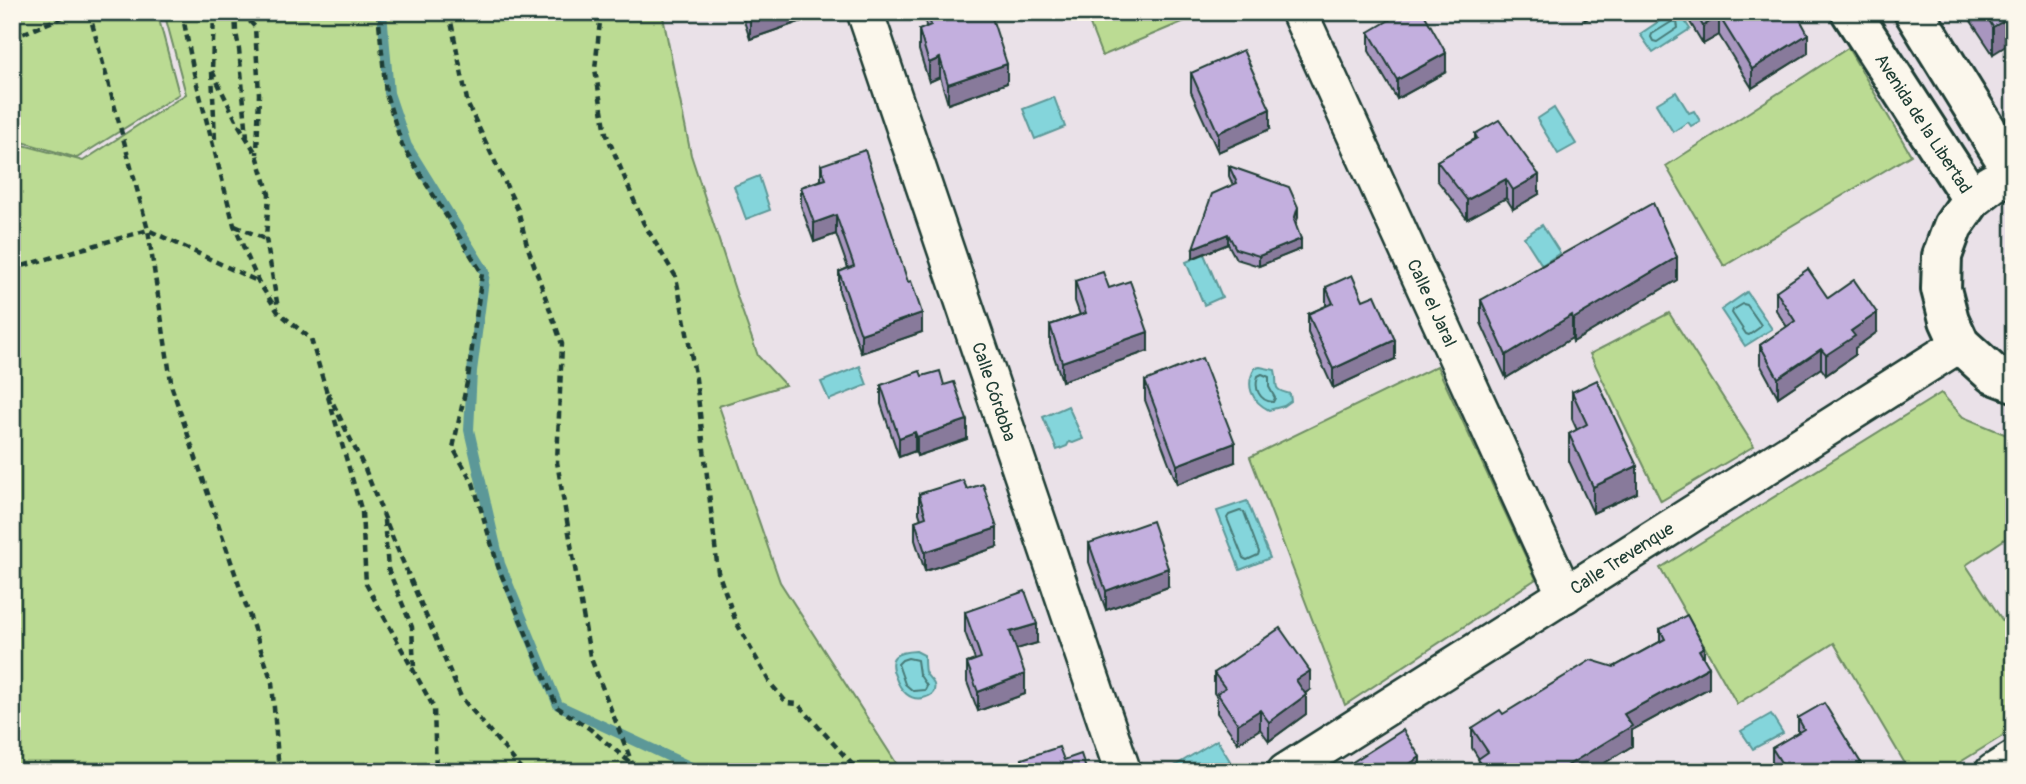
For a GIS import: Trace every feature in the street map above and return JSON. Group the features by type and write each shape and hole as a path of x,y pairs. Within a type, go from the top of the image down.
{"street":[{"name":"Calle Córdoba","path":"865,12 1123,772"},
{"name":"Calle el Jaral","path":"1298,12 1565,595"},
{"name":"Avenida de la Libertad","path":"1851,12 1972,199"},
{"path":"1914,12 2013,172 1972,199 1953,226 1942,256 1941,289 1949,320 1960,344 1993,374 2014,382"},
{"name":"Calle Trevenque","path":"1285,772 1960,344"},
{"path":"1993,772 2014,759"}],"path":[{"path":"12,37 75,12"},
{"path":"89,12 148,230 172,388 272,682 279,772"},
{"path":"182,12 194,73 234,225 258,281 278,312 311,339 362,512 366,584 434,708 436,772"},
{"path":"214,12 212,71 216,151"},
{"path":"236,12 248,141"},
{"path":"246,12 244,15 255,27 259,94 257,155"},
{"path":"378,12 386,94 402,145 482,273 468,378 453,448 473,483 499,569 557,707 590,729 632,764"},
{"path":"449,12 468,105 518,210 527,245 562,344 557,462 590,656 636,772"},
{"path":"601,12 595,69 606,133 643,222 677,276 696,379 719,572 723,585 736,622 770,683 787,703 798,704 859,772"},
{"path":"212,71 257,155 269,194 265,239 278,312"},
{"path":"234,225 265,239"},
{"path":"12,269 148,230 258,281"},
{"path":"323,383 365,469 461,697 524,772"},
{"path":"384,516 388,569 412,627 414,669"}],"green space":[{"path":"12,12 157,12 179,94 77,158 12,139"},
{"path":"164,12 662,12 691,155 738,299 758,356 785,385 719,406 780,582 902,772 12,772 12,142 83,161 186,94"},
{"path":"1085,12 1206,12 1102,56"},
{"path":"1848,48 1911,155 1724,266 1666,166"},
{"path":"1669,313 1754,446 1661,501 1590,354"},
{"path":"1437,366 1536,579 1345,705 1250,457"},
{"path":"1941,393 1963,417 2014,438 2014,533 1966,565 2014,638 2014,729 1944,772 1910,772 1834,643 1737,704 1660,568"}],"water":[{"path":"1673,12 1679,12 1690,29 1653,53 1640,34"},
{"path":"1676,92 1689,113 1694,111 1700,121 1691,126 1688,122 1673,132 1656,104"},
{"path":"1054,97 1065,127 1035,139 1023,109"},
{"path":"1554,108 1576,144 1558,154 1537,119"},
{"path":"759,176 770,210 746,219 734,186"},
{"path":"1542,225 1560,253 1542,265 1524,237"},
{"path":"1204,254 1222,297 1204,305 1186,262"},
{"path":"1747,292 1772,329 1745,346 1721,310"},
{"path":"860,366 867,385 829,400 821,382"},
{"path":"1255,368 1275,370 1276,386 1290,394 1291,401 1269,410 1258,402 1252,392 1250,380"},
{"path":"1068,406 1083,439 1069,442 1067,446 1057,450 1043,417"},
{"path":"1247,501 1270,558 1240,570 1217,511"},
{"path":"916,651 924,655 925,672 935,688 927,697 915,698 906,694 893,669 895,656"},
{"path":"1771,714 1783,733 1753,749 1741,731"},
{"path":"1217,740 1230,761 1213,772 1169,772 1168,770"}],"building":[{"path":"748,12 772,12 750,19"},
{"path":"927,12 990,12 1007,64 948,84 940,58 929,63 919,30 931,25"},
{"path":"1403,12 1423,12 1446,53 1397,80 1369,32"},
{"path":"1695,12 1796,12 1808,34 1752,69 1719,16 1703,26"},
{"path":"1984,12 2014,12 2014,15 1993,27"},
{"path":"1243,50 1270,109 1218,133 1191,73"},
{"path":"1499,120 1539,175 1513,190 1506,179 1467,200 1437,161 1477,138 1475,134"},
{"path":"865,150 908,282 911,281 922,313 861,334 839,272 854,266 836,215 814,223 801,187 826,179 821,165"},
{"path":"1229,166 1289,187 1298,207 1294,220 1301,239 1259,256 1236,249 1228,234 1193,248 1212,194 1237,183"},
{"path":"1653,203 1677,257 1506,355 1481,300"},
{"path":"1808,269 1828,298 1854,280 1877,313 1851,331 1855,336 1826,355 1821,349 1778,378 1760,345 1795,321 1776,291"},
{"path":"1103,272 1109,288 1130,281 1148,332 1062,362 1050,325 1086,313 1075,281"},
{"path":"1352,275 1363,300 1375,295 1395,340 1333,369 1308,314 1333,303 1326,287"},
{"path":"1202,358 1235,443 1177,465 1145,381"},
{"path":"920,371 922,376 940,371 944,385 954,382 967,420 917,437 915,432 899,438 881,385"},
{"path":"1597,380 1637,466 1593,487 1569,434 1587,424 1572,392"},
{"path":"963,480 967,489 983,484 997,528 925,552 915,521 926,517 919,494"},
{"path":"1152,521 1168,568 1106,591 1089,543"},
{"path":"1025,591 1037,624 1010,632 1025,674 978,692 967,663 981,658 965,612"},
{"path":"1687,615 1704,647 1699,650 1709,667 1624,714 1632,726 1557,772 1486,772 1478,759 1488,752 1472,728 1500,710 1503,714 1591,660 1614,667 1665,639 1660,629"},
{"path":"1280,628 1310,671 1296,680 1306,695 1269,722 1260,710 1238,724 1217,693 1225,688 1214,673"},
{"path":"1824,703 1861,763 1845,772 1787,772 1772,748 1804,729 1798,718"},
{"path":"1403,730 1420,757 1397,772 1337,772"},
{"path":"1059,747 1064,760 1081,754 1087,772 1026,772 1022,759"}],"waterway":[{"path":"382,12 389,93 407,146 485,272 472,371 469,430 500,564 558,705 702,772"}]}
